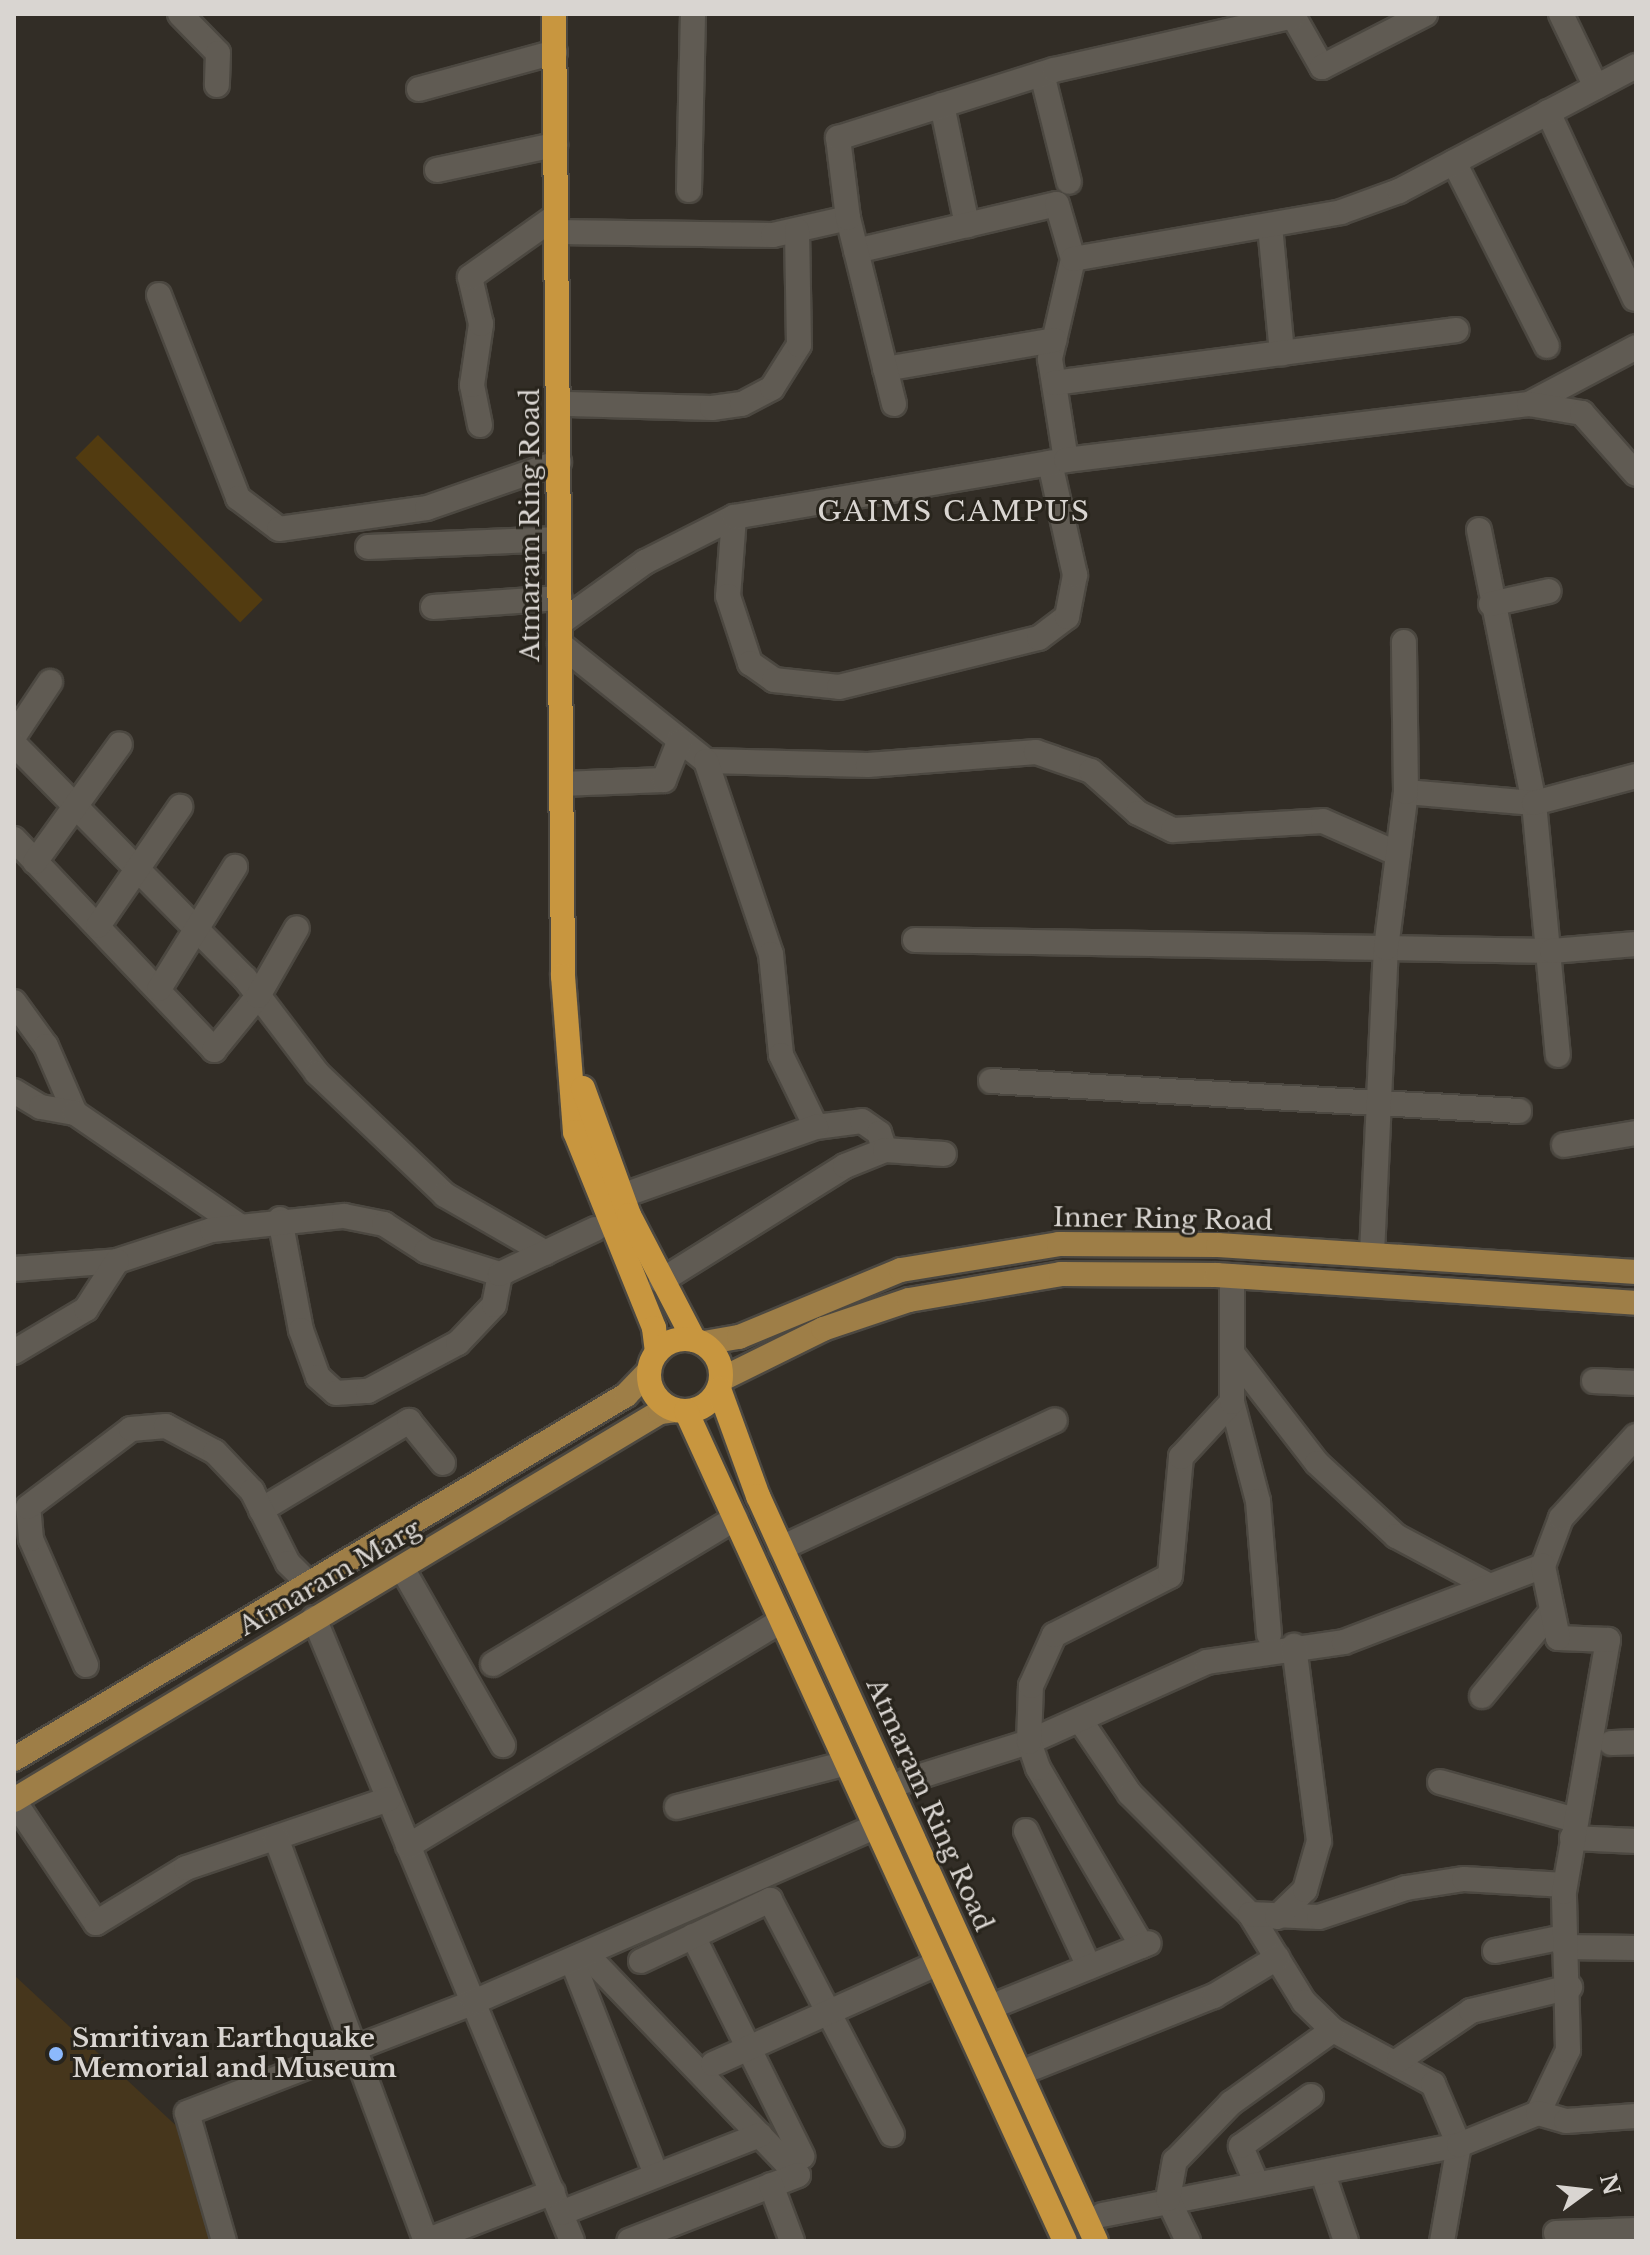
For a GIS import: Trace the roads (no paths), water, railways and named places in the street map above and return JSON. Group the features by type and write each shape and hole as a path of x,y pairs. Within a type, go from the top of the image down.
{"highway":[{"name":"Atmaram Ring Road","path":"554,14 561,784 568,1036 575,1132 654,1328 653,1361"},
{"name":"Atmaram Ring Road","path":"568,1036 621,1196 661,1281 699,1342"},
{"path":"681,1410 705,1405 720,1384 718,1359 699,1342 674,1340 653,1361 653,1391 681,1410 736,1518 1065,2241"},
{"name":"Atmaram Ring Road","path":"720,1384 728,1429 1096,2241"}],"main road":[{"name":"Inner Ring Road","path":"699,1342 739,1337 901,1270 992,1251 1218,1245 1636,1272"},
{"name":"Inner Ring Road","path":"720,1384 823,1329 909,1300 997,1281 1232,1276 1636,1303"},
{"name":"Atmaram Marg","path":"14,1759 626,1395 653,1361"},
{"name":"Atmaram Marg","path":"14,1801 660,1412 681,1410"}],"street":[{"path":"180,14 218,53 217,85"},
{"path":"689,190 693,14"},
{"path":"894,404 848,218 838,138 1042,74 1292,15 1322,67 1425,14"},
{"path":"1561,14 1596,87"},
{"path":"419,89 555,52"},
{"path":"1073,259 1341,212 1454,162 1636,66"},
{"path":"1042,74 1069,182"},
{"path":"942,105 967,225"},
{"path":"1548,112 1635,299"},
{"path":"437,170 555,145"},
{"path":"1454,162 1547,346"},
{"path":"734,517 728,596 750,663 774,680 839,687 1039,638 1067,617 1075,575 1058,461 1054,383 1055,340 1073,259 1057,204 856,251"},
{"path":"480,425 472,385 481,324 470,277 556,224 797,230 848,218"},
{"path":"1270,226 1282,353"},
{"path":"568,404 712,408 742,404 772,388 799,345 797,230"},
{"path":"159,295 238,498 279,529 427,508 559,462"},
{"path":"1054,383 1457,330"},
{"path":"885,369 1055,340"},
{"path":"1529,404 1636,347"},
{"path":"1398,854 1323,821 1173,830 1138,813 1091,771 1036,752 868,765 706,761 679,742 560,634 645,562 734,517 1058,461 1529,404 1582,413 1635,467"},
{"path":"1479,530 1491,604 1534,803 1552,951 1558,1055"},
{"path":"368,547 559,539"},
{"path":"1491,604 1549,591"},
{"path":"433,607 560,598"},
{"path":"1372,1254 1382,1103 1386,948 1406,792 1404,642"},
{"path":"14,736 50,682"},
{"path":"561,784 664,780 679,742"},
{"path":"14,744 258,996 317,1073 445,1195 546,1253"},
{"path":"35,862 77,808 120,744"},
{"path":"706,761 771,954 781,1055 816,1127"},
{"path":"1406,792 1534,803 1636,776"},
{"path":"98,926 180,807"},
{"path":"14,839 214,1050 258,996 297,928"},
{"path":"159,989 235,867"},
{"path":"915,940 1552,951 1636,944"},
{"path":"14,1002 46,1046 75,1113"},
{"path":"991,1081 1519,1111"},
{"path":"14,1091 41,1107 75,1113 238,1225"},
{"path":"621,1196 816,1127 862,1121 879,1133 885,1150"},
{"path":"1564,1145 1636,1133"},
{"path":"661,1281 845,1166 885,1150 944,1154"},
{"path":"14,1269 117,1261 238,1225 280,1219 344,1216 384,1224 426,1251 500,1274 595,1229"},
{"path":"280,1219 301,1330 318,1377 336,1393 368,1391 458,1343 494,1305 500,1274"},
{"path":"14,1352 86,1309 117,1261"},
{"path":"1232,1276 1232,1402 1258,1501 1269,1635"},
{"path":"1232,1353 1317,1463 1396,1536 1484,1583"},
{"path":"1594,1381 1636,1383"},
{"path":"1003,2002 1146,1944 1029,1742 1031,1686 1054,1635 1170,1576 1181,1457 1232,1402"},
{"path":"781,1548 1055,1420"},
{"path":"261,1510 409,1421 443,1463"},
{"path":"86,1665 29,1530 28,1507 38,1493 146,1425 166,1426 215,1452 261,1510 288,1563 307,1582"},
{"path":"1538,2113 1568,2050 1570,1987 1564,1942 1565,1885 1608,1640 1558,1638 1543,1566 1561,1518 1636,1436"},
{"path":"493,1664 736,1518"},
{"path":"905,1781 1029,1742 1207,1662 1294,1646 1344,1642 1484,1583 1543,1566"},
{"path":"402,1568 503,1745"},
{"path":"1482,1696 1552,1611"},
{"path":"314,1618 572,2241"},
{"path":"408,1846 775,1625"},
{"path":"1277,1917 1305,1890 1319,1841 1294,1646"},
{"path":"1080,1720 1130,1794 1250,1914 1277,1958 1333,2030 1399,2060 1433,2084 1459,2145 1442,2241"},
{"path":"1611,1743 1636,1742"},
{"path":"677,1807 839,1765"},
{"path":"1440,1782 1573,1829 1636,1841"},
{"path":"14,1801 96,1923 186,1868 389,1799"},
{"path":"224,2241 187,2113 474,2002 868,1830"},
{"path":"1026,1831 1089,1967"},
{"path":"276,1838 426,2241 656,2174 760,2135"},
{"path":"1250,1914 1319,1917 1406,1888 1464,1879 1565,1885"},
{"path":"641,1961 770,1900 892,2134"},
{"path":"693,1936 752,2044 802,2156"},
{"path":"1495,1951 1564,1942 1636,1948"},
{"path":"579,1957 798,2175 629,2241"},
{"path":"579,1957 656,2174"},
{"path":"1033,2068 1214,1996 1277,1958"},
{"path":"713,2064 930,1967"},
{"path":"1399,2060 1471,2011 1570,1987"},
{"path":"1188,2241 1168,2199 1175,2161 1197,2134 1333,2030"},
{"path":"1256,2182 1241,2146 1311,2096"},
{"path":"1102,2215 1168,2199 1256,2182 1323,2174 1459,2145 1538,2113 1566,2121 1636,2116"},
{"path":"1323,2174 1346,2241"},
{"path":"771,2185 792,2241"},
{"path":"1556,2233 1636,2230"}],"place":[{"name":"Smritivan Earthquake Memorial and Museum","path":"56,2054"}],"district":[{"name":"GAIMS CAMPUS","path":"954,512"}]}
